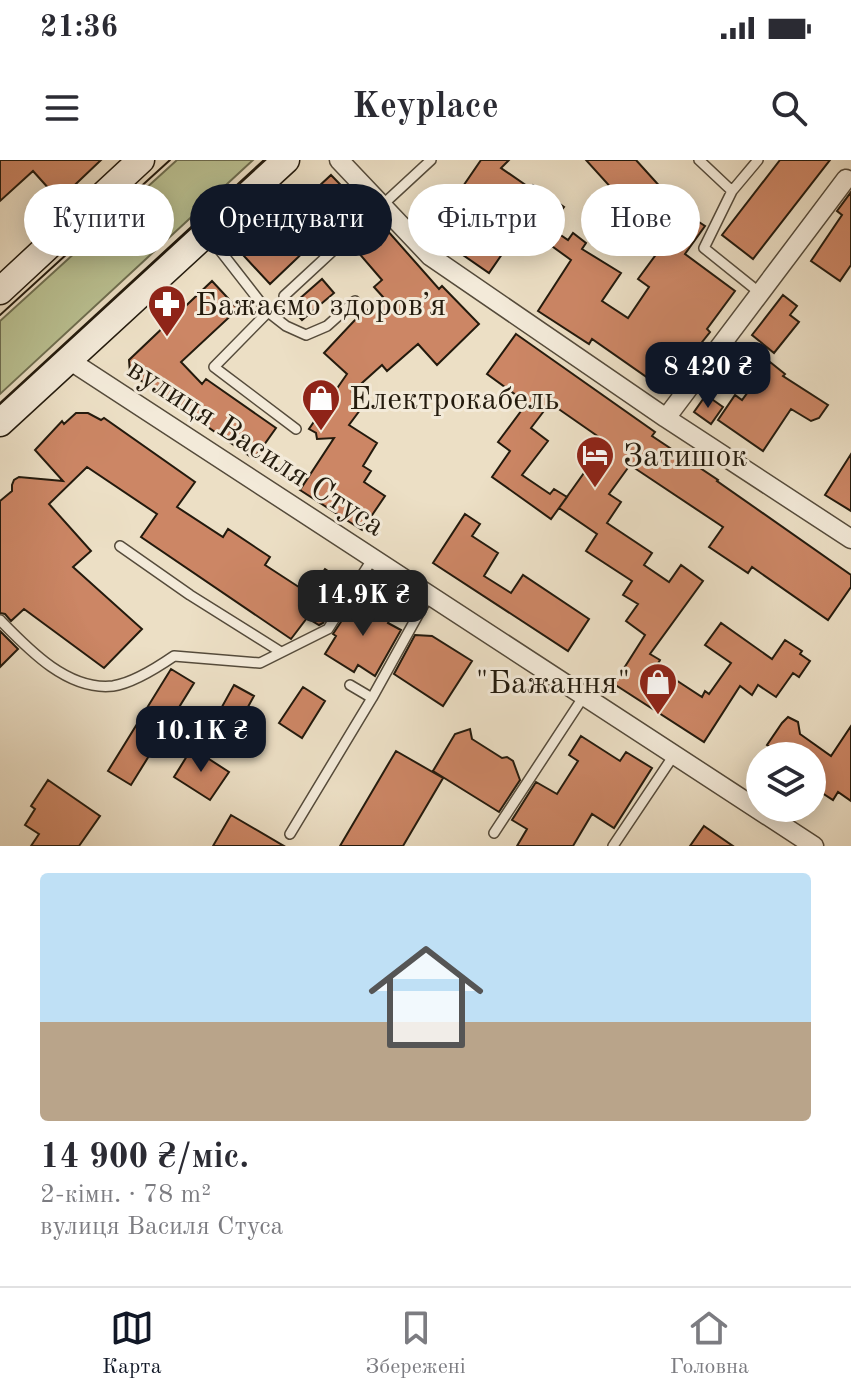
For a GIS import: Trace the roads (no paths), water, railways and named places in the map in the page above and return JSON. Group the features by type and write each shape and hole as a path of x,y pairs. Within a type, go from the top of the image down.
{"main road":[{"path":"0,291 141,160"},
{"path":"260,184 286,160"},
{"path":"0,423 190,248"}],"street":[{"path":"339,160 361,184"},
{"path":"666,418 846,179"},
{"path":"392,216 430,256 666,418 851,539"},
{"name":"вулиця Василя Стуса","path":"69,360 814,846"}],"lane":[{"path":"392,197 431,160"},
{"path":"699,160 732,191"},
{"path":"758,160 732,191 704,248 761,293"},
{"path":"224,256 268,312 286,326 306,335 327,326 355,301"},
{"path":"284,296 328,256"},
{"path":"268,312 214,367 296,429"},
{"path":"120,546 190,595 281,652"},
{"path":"0,620 49,665 86,685 115,686 153,671 174,656 260,663 328,629 373,558"},
{"path":"290,834 372,698 429,595"},
{"path":"350,685 372,698"},
{"path":"494,833 584,696"},
{"path":"613,846 674,755"}],"tram line":[{"path":"0,315 170,160"},
{"path":"0,403 264,160"}],"place":[{"name":"Бажаємо здоровʼя","path":"167,338"},
{"name":"Електрокабель","path":"321,432"},
{"name":"Затишок","path":"595,489"},
{"name":"\"Бажання\"","path":"658,716"}]}
